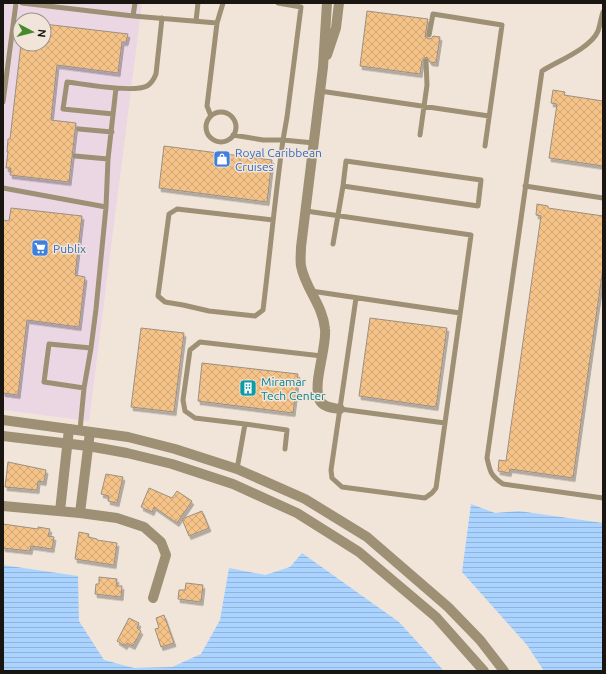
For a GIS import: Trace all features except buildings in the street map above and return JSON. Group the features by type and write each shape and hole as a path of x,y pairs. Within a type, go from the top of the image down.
{"street":[{"path":"327,3 323,66 301,265 306,283 323,314 326,330 318,387 318,398 321,403 328,407 340,409"},
{"path":"323,66 336,28 339,3"},
{"path":"3,420 128,437 237,469 304,500 367,537 448,607 480,640 504,671"},
{"path":"60,511 69,429"},
{"path":"80,513 88,446 85,431"},
{"path":"3,436 88,446 127,453 172,464 233,484 297,513 359,552 436,617 484,671"},
{"path":"3,506 117,518 144,526 161,542 166,555 153,598"}],"lane":[{"path":"3,102 16,3"},
{"path":"22,3 66,6 84,10 133,16 217,24"},
{"path":"84,10 85,3"},
{"path":"133,16 135,3"},
{"path":"196,21 198,3"},
{"path":"211,116 207,106 217,24 223,3"},
{"path":"274,220 177,209 169,214 158,296 165,302 209,311 255,316 263,310 274,220 283,140 301,7 278,3"},
{"path":"603,12 597,32 582,49 542,71 487,458 490,472 496,480 503,484 603,498"},
{"path":"429,35 433,14 502,25 485,146"},
{"path":"113,114 63,109 67,82 116,88 138,89 146,87 152,82 156,74 162,18"},
{"path":"420,135 427,85 426,61"},
{"path":"85,431 84,388 91,348 106,207 108,159 116,88"},
{"path":"320,91 490,116"},
{"path":"219,112 227,113 236,124 236,129 233,135 228,140 223,142 218,142 210,137 206,128 208,119 219,112"},
{"path":"79,128 112,132"},
{"path":"233,135 263,140 314,143"},
{"path":"76,156 108,159"},
{"path":"333,244 346,161 481,180 478,206 343,186"},
{"path":"525,186 603,198"},
{"path":"3,188 106,207"},
{"path":"306,211 471,235 436,488 425,498 342,487 332,478 331,470 356,298"},
{"path":"311,291 460,313"},
{"path":"285,449 287,430 195,418 185,411 183,400 190,350 200,342 322,356"},
{"path":"84,388 44,382 50,344 91,348"},
{"path":"340,409 445,423"},
{"path":"237,469 245,424"}],"shaded area":[{"path":"3,3 142,3 89,421 3,410"}],"water":[{"path":"471,504 495,513 519,511 603,523 603,671 544,671 527,645 462,572"},
{"path":"302,553 399,622 444,671 3,671 3,565 78,576 79,621 104,660 134,668 172,667 201,654 220,620 229,568 265,575 290,567"}],"place":[{"name":"Royal Caribbean Cruises","path":"222,159"},
{"name":"Publix","path":"40,248"},
{"name":"Miramar Tech Center","path":"248,388"}]}
